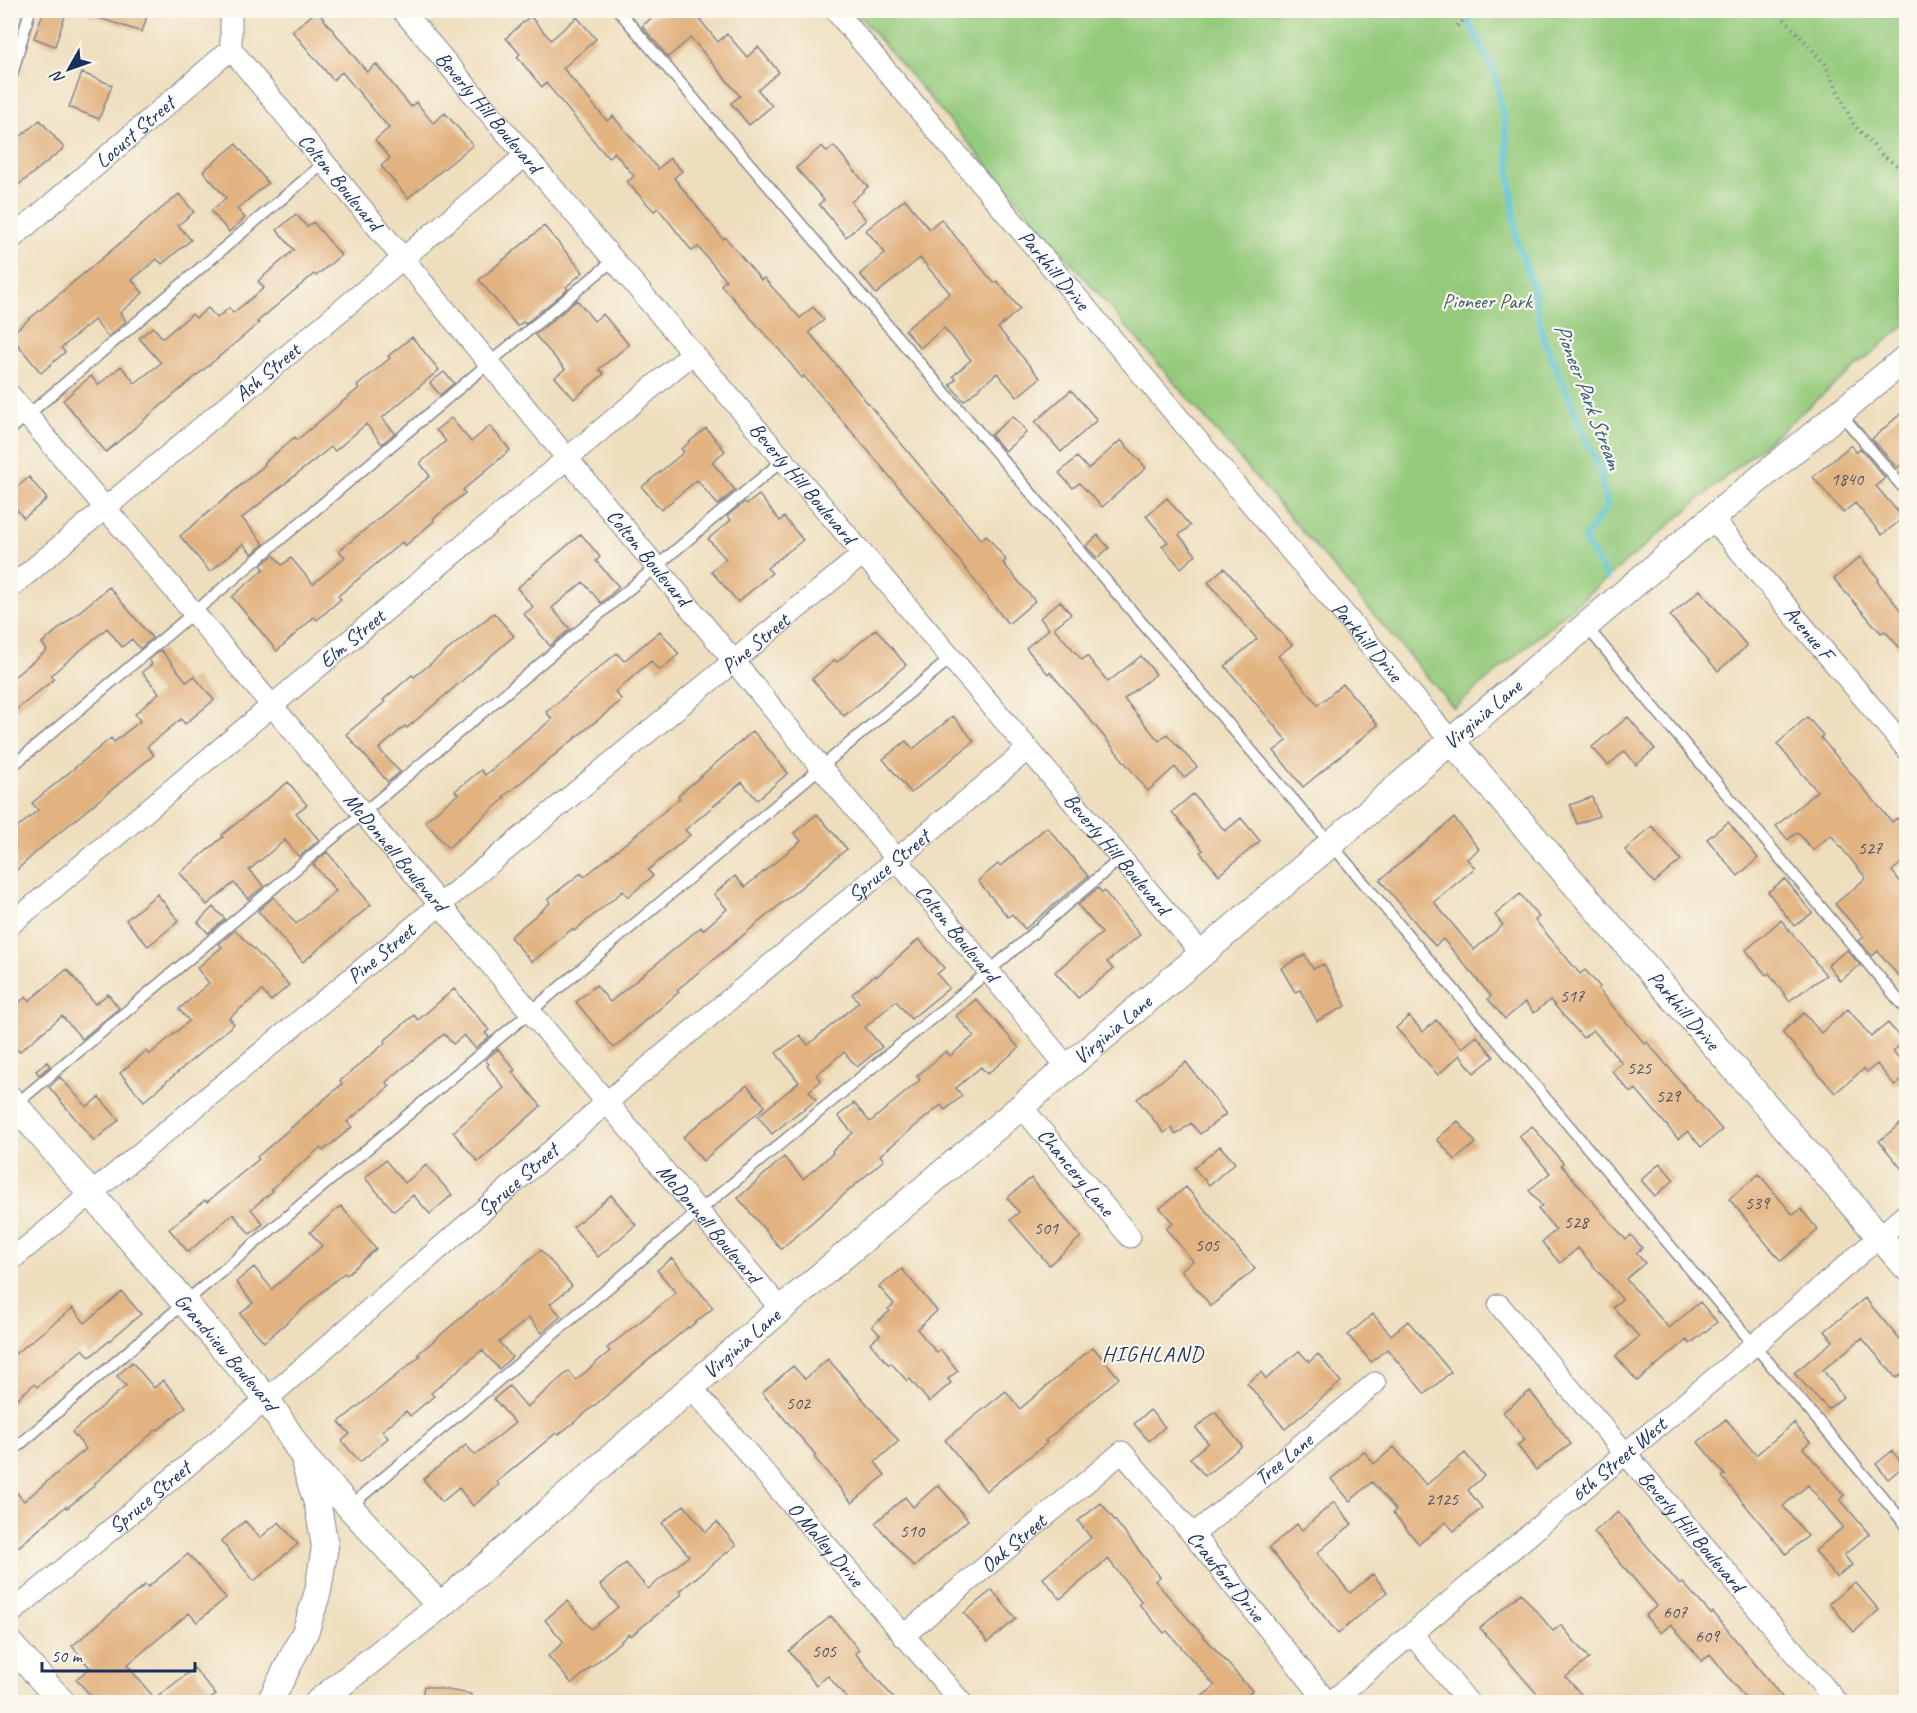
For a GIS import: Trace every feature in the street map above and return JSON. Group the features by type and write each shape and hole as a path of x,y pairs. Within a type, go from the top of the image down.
{"street":[{"path":"231,10 231,49"},
{"name":"Beverly Hill Boulevard","path":"402,10 1202,954"},
{"name":"Parkhill Drive","path":"835,10 1451,741 1906,1267"},
{"name":"Colton Boulevard","path":"231,49 1068,1068"},
{"name":"Locust Street","path":"10,240 231,49"},
{"name":"Ash Street","path":"10,588 525,156"},
{"name":"Elm Street","path":"10,925 693,353"},
{"name":"Virginia Lane","path":"318,1702 440,1605 781,1309 1068,1068 1712,518 1906,358"},
{"name":"McDonnell Boulevard","path":"10,395 781,1309"},
{"name":"Avenue F","path":"1712,518 1906,748"},
{"name":"Pine Street","path":"10,1262 863,554"},
{"name":"Spruce Street","path":"10,1614 267,1399 607,1102 1028,749"},
{"name":"Grandview Boulevard","path":"12,1105 267,1399 303,1456 440,1605"},
{"name":"Chancery Lane","path":"1021,1106 1130,1237"},
{"name":"6th Street West","path":"1329,1702 1753,1346 1906,1214"},
{"name":"Beverly Hill Boulevard","path":"1499,1305 1837,1702"},
{"name":"Tree Lane","path":"1193,1535 1374,1383"},
{"name":"O Malley Drive","path":"691,1388 961,1702"},
{"name":"Crawford Drive","path":"1122,1452 1329,1702"},
{"name":"Oak Street","path":"903,1636 1122,1452"},
{"path":"270,1702 306,1630 318,1591 325,1546 318,1506 303,1456"},
{"path":"1412,1634 1468,1702"},
{"path":"10,1644 62,1702"}],"lane":[{"path":"10,82 30,10"},
{"path":"618,10 1331,844 1906,1525"},
{"path":"10,430 324,163"},
{"path":"10,768 614,260"},
{"path":"1840,413 1906,491"},
{"path":"12,1105 783,460"},
{"path":"1586,625 1906,1009"},
{"path":"10,1453 184,1303 951,658"},
{"path":"349,1507 699,1211 988,972 1120,858"}],"path":[{"path":"1776,10 1825,64 1854,125 1881,154 1906,172"},
{"path":"1891,10 1906,28"},
{"path":"1457,26 1474,11"}],"green space":[{"name":"Pioneer Park","path":"855,11 1906,11 1906,324 1454,708"}],"building":[{"path":"44,10 67,10 55,46 34,38"},
{"path":"88,10 149,10 142,32 87,14"},
{"path":"661,10 692,10 718,42 727,34 747,57 758,47 779,72 758,90 772,106 749,125 731,103 740,96 691,38 668,57 642,26"},
{"path":"317,11 367,72 376,64 411,107 416,102 433,123 445,113 473,145 408,198 381,166 390,158 375,140 389,128 342,72 333,80 292,31"},
{"path":"530,16 551,40 577,17 596,39 563,68 607,121 613,116 658,169 670,158 682,171 674,178 723,239 725,237 761,280 764,278 800,318 813,307 824,320 809,332 981,540 986,535 1006,560 1003,563 1035,601 1008,624 958,559 876,460 721,285 726,280 698,247 692,251 658,208 654,211 627,182 634,176 614,152 608,158 546,83 542,87 517,57 520,54 506,38"},
{"path":"82,73 112,85 99,119 69,107"},
{"path":"40,120 64,148 10,192 10,145"},
{"path":"236,144 268,183 237,209 245,218 229,232 211,211 226,198 203,171"},
{"path":"822,146 827,152 834,146 868,187 851,202 866,220 846,237 819,204 824,200 796,168"},
{"path":"179,194 194,212 178,225 191,240 162,264 157,259 132,280 143,293 120,313 126,321 108,337 94,320 61,348 65,352 41,373 10,335"},
{"path":"905,199 929,229 941,219 994,283 997,281 1020,309 998,328 1040,378 1017,397 997,373 964,401 950,385 956,379 953,376 971,360 944,328 920,348 905,330 950,293 920,258 876,294 860,274 885,253 866,230"},
{"path":"296,214 307,227 313,222 341,255 316,276 314,274 106,452 63,400 91,376 98,385 121,366 135,383 161,363 139,338 153,327 163,338 192,314 196,318 208,308 217,318 229,308 233,313 264,288 258,281 294,250 277,230"},
{"path":"544,226 583,272 566,287 568,289 525,324 523,322 517,326 479,280"},
{"path":"577,300 594,321 603,314 629,345 599,369 604,374 574,399 555,377 565,369 535,335"},
{"path":"412,337 439,370 382,418 395,433 382,444 366,424 335,451 331,447 242,518 264,544 252,554 243,544 210,572 180,536 295,437 297,440 359,388 357,386 390,358 388,356"},
{"path":"444,372 454,383 440,395 430,383"},
{"path":"1071,390 1097,420 1061,452 1035,422"},
{"path":"1906,409 1906,460 1897,468 1872,439"},
{"path":"1013,416 1027,432 1005,451 991,435"},
{"path":"451,418 471,442 490,426 510,450 463,490 465,493 433,519 434,521 405,546 402,542 338,596 341,599 317,620 314,617 277,651 232,597 264,569 261,565 274,555 282,565 291,558 313,584 345,557 339,551 430,476 420,463 446,441 436,430"},
{"path":"706,428 725,451 712,462 735,490 718,505 697,480 661,510 642,487 684,452 681,449"},
{"path":"1121,440 1146,468 1102,507 1079,483 1073,488 1059,473 1077,457 1088,469"},
{"path":"1851,445 1856,452 1860,448 1885,478 1876,486 1903,518 1882,535 1855,503 1843,513 1813,477"},
{"path":"29,477 47,499 24,518 10,502 10,493"},
{"path":"759,495 780,521 784,517 803,540 767,568 772,573 738,602 711,571 726,559 708,539 731,520 727,516 745,502 747,504"},
{"path":"1167,498 1190,526 1179,535 1196,555 1181,568 1162,546 1168,542 1146,516"},
{"path":"581,534 600,557 596,561 619,587 601,603 583,582 552,608 570,629 550,646 524,614 533,607 517,588"},
{"path":"1098,535 1109,548 1097,558 1086,546"},
{"path":"1860,557 1906,617 1906,655 1885,631 1881,633 1834,579"},
{"path":"1224,568 1292,645 1278,656 1318,705 1343,684 1378,725 1303,787 1274,751 1287,741 1225,666 1257,639 1208,582"},
{"path":"109,587 152,638 140,649 132,639 122,647 107,628 51,675 54,679 10,715 10,680 47,650 42,643"},
{"path":"1700,590 1747,646 1718,671 1670,616"},
{"path":"1060,601 1071,614 1054,628 1082,660 1087,656 1108,682 1141,656 1156,674 1124,699 1159,741 1167,734 1197,767 1184,778 1175,767 1148,791 1050,672 1048,674 1026,648 1049,629 1040,618"},
{"path":"494,613 514,636 407,728 405,726 379,749 400,772 388,782 346,734 385,702 383,700 412,675 414,677"},
{"path":"876,629 906,665 844,716 812,679 835,660 837,662"},
{"path":"660,631 679,654 659,671 651,661 615,692 622,700 503,797 505,798 448,848 425,821 458,794 455,791 481,770 485,775 552,719 546,712 617,653 624,661"},
{"path":"161,650 187,682 194,676 214,700 185,724 181,719 147,747 154,755 10,876 10,834 38,810 32,803 111,738 114,742 140,721 135,714 159,693 142,672 152,664 149,660"},
{"path":"953,716 974,741 911,793 883,759 906,741 913,749"},
{"path":"1628,717 1655,749 1636,765 1625,751 1608,765 1592,747"},
{"path":"1807,717 1823,735 1821,738 1892,822 1897,818 1906,830 1906,859 1892,871 1906,889 1906,985 1878,951 1872,956 1859,941 1864,937 1835,904 1866,878 1831,835 1813,850 1797,832 1788,840 1776,826 1817,791 1777,744"},
{"path":"753,731 788,773 757,800 742,782 685,830 690,835 648,870 653,876 628,897 623,891 532,962 510,937 550,903 548,899 581,873 584,877 626,843 680,798 678,796"},
{"path":"288,782 307,805 296,813 319,840 299,857 285,840 249,870 264,886 248,899 234,883 207,905 180,873 223,837 222,835"},
{"path":"1193,794 1225,831 1241,818 1260,841 1219,875 1200,852 1203,850 1172,812"},
{"path":"1592,797 1599,816 1577,824 1570,805"},
{"path":"817,814 847,849 677,990 679,992 614,1048 576,1002 596,985 610,1002 701,927 703,930 727,909 714,894 735,876 745,887 801,841 794,833"},
{"path":"1454,818 1479,849 1467,859 1475,868 1434,902 1474,950 1503,925 1495,915 1520,894 1539,917 1535,920 1580,974 1585,970 1600,987 1598,989 1645,1044 1647,1042 1722,1130 1701,1147 1688,1131 1678,1139 1636,1089 1631,1093 1612,1071 1622,1063 1593,1030 1583,1038 1550,1000 1534,1013 1525,1002 1505,1019 1488,999 1491,996 1443,939 1435,946 1380,880"},
{"path":"1728,822 1758,858 1738,876 1707,839"},
{"path":"1652,826 1681,860 1654,883 1625,850"},
{"path":"1047,827 1088,876 1025,929 1012,914 1008,917 978,881"},
{"path":"327,852 371,905 303,962 258,911 274,897 296,924 336,891 313,864"},
{"path":"1785,879 1812,913 1794,926 1768,892"},
{"path":"1098,888 1102,893 1104,891 1140,935 1107,962 1113,969 1078,998 1055,972 1102,933 1078,905"},
{"path":"157,894 179,921 148,946 126,920"},
{"path":"213,907 225,919 208,933 198,922"},
{"path":"1781,920 1826,975 1789,1001 1769,973 1766,975 1746,950"},
{"path":"235,930 289,985 271,1001 262,991 229,1018 234,1024 144,1101 120,1073 146,1051 149,1055 189,1021 179,1009 209,983 197,968 222,947 219,944"},
{"path":"919,939 944,968 937,974 949,988 911,1019 896,1001 865,1027 882,1047 857,1067 844,1052 816,1075 821,1081 809,1091 816,1100 772,1134 758,1116 799,1082 776,1053 800,1035 808,1045 859,1002 852,994 875,975 876,977"},
{"path":"1847,950 1860,965 1840,981 1828,965"},
{"path":"1305,955 1313,969 1324,964 1346,1006 1317,1021 1300,990 1295,992 1281,968"},
{"path":"67,969 95,1004 108,994 119,1008 82,1039 62,1016 19,1052 10,1041 10,1010 26,997 29,1001"},
{"path":"454,989 489,1030 485,1033 489,1037 475,1048 464,1035 453,1044 444,1034 386,1082 390,1086 347,1122 352,1127 323,1151 320,1148 251,1209 263,1224 250,1234 233,1214 188,1252 169,1229 205,1200 207,1202 259,1159 257,1157 342,1084 340,1081 414,1015 418,1020"},
{"path":"976,999 1019,1048 987,1074 981,1067 956,1088 962,1096 945,1110 941,1105 880,1155 884,1160 781,1249 738,1198 784,1157 803,1179 853,1133 838,1116 854,1103 870,1122 920,1080 917,1076 946,1051 950,1056 974,1036 956,1016"},
{"path":"1848,1009 1871,1037 1888,1023 1904,1042 1893,1051 1906,1067 1906,1077 1895,1086 1877,1064 1867,1072 1864,1069 1835,1093 1782,1032 1804,1013 1821,1033"},
{"path":"1409,1016 1423,1032 1436,1020 1462,1048 1477,1036 1494,1057 1474,1073 1460,1055 1438,1075 1396,1028"},
{"path":"498,1049 515,1070 512,1072 541,1106 478,1162 453,1132 504,1088 485,1060"},
{"path":"47,1062 50,1066 39,1075 36,1071"},
{"path":"1186,1062 1226,1114 1200,1134 1191,1123 1176,1135 1171,1128 1164,1133 1137,1099"},
{"path":"60,1077 87,1107 99,1097 119,1120 94,1141 49,1087"},
{"path":"747,1085 765,1106 703,1161 683,1137"},
{"path":"1906,1119 1906,1174 1879,1141"},
{"path":"1458,1121 1476,1143 1455,1160 1437,1139"},
{"path":"1532,1126 1563,1163 1561,1165 1626,1240 1631,1235 1642,1248 1636,1253 1645,1263 1626,1279 1669,1328 1700,1302 1717,1322 1690,1344 1687,1340 1637,1381 1616,1356 1639,1337 1613,1307 1622,1299 1578,1248 1560,1263 1542,1242 1556,1230 1538,1209 1542,1206 1529,1190 1550,1173 1519,1136"},
{"path":"1220,1146 1235,1163 1209,1185 1194,1168"},
{"path":"385,1160 405,1183 426,1165 452,1195 430,1214 413,1195 394,1211 365,1178"},
{"path":"1660,1163 1674,1180 1655,1196 1641,1180"},
{"path":"1759,1174 1793,1215 1801,1209 1818,1230 1781,1261 1729,1199"},
{"path":"1031,1178 1081,1237 1049,1265 1010,1220 1019,1212 1007,1198"},
{"path":"1186,1187 1255,1269 1211,1306 1181,1270 1193,1261 1166,1229 1173,1223 1160,1208"},
{"path":"611,1195 636,1225 598,1257 573,1227"},
{"path":"341,1206 376,1249 346,1275 344,1273 264,1342 240,1314 253,1303 236,1282 254,1267 272,1289 322,1246 310,1232"},
{"path":"541,1250 572,1286 550,1304 561,1316 542,1333 529,1318 499,1342 512,1357 499,1369 482,1350 431,1393 434,1396 410,1416 406,1411 382,1431 388,1438 360,1462 342,1441 350,1434 339,1422 420,1356 418,1354"},
{"path":"672,1258 713,1308 558,1435 556,1433 497,1482 499,1485 473,1506 459,1488 442,1502 423,1479 466,1445 475,1455 515,1423 494,1399 509,1386 527,1407 569,1371 576,1380 610,1351 607,1348 676,1293 657,1270"},
{"path":"902,1269 937,1311 917,1329 937,1353 941,1350 958,1371 948,1379 951,1383 929,1402 910,1379 907,1381 891,1363 889,1365 870,1343 880,1335 872,1326 890,1311 888,1309 894,1304 879,1287"},
{"path":"122,1292 141,1314 90,1357 83,1349 37,1387 34,1384 10,1405 10,1358 73,1308 85,1323"},
{"path":"1865,1298 1899,1339 1906,1333 1906,1370 1896,1378 1862,1338 1823,1370 1843,1397 1828,1409 1794,1373 1833,1341 1825,1331"},
{"path":"1373,1314 1391,1335 1408,1321 1451,1372 1425,1394 1387,1349 1371,1362 1348,1335"},
{"path":"1093,1347 1119,1378 1045,1441 1047,1443 986,1491 945,1440 1006,1391 1020,1409"},
{"path":"1299,1351 1309,1362 1318,1354 1341,1382 1285,1429 1247,1383 1261,1372 1266,1379"},
{"path":"828,1359 899,1441 875,1462 885,1475 852,1503 814,1457 816,1455 762,1393 793,1366 805,1379"},
{"path":"132,1362 154,1388 163,1380 186,1407 10,1554 10,1485 24,1501 86,1449 72,1432 126,1386 117,1376"},
{"path":"1530,1391 1571,1444 1536,1470 1517,1445 1525,1440 1503,1412"},
{"path":"1150,1410 1165,1427 1149,1441 1134,1424"},
{"path":"1215,1412 1242,1446 1205,1476 1190,1458 1208,1443 1196,1428"},
{"path":"1726,1419 1756,1455 1794,1423 1810,1442 1803,1448 1844,1495 1840,1499 1869,1534 1844,1555 1852,1565 1836,1577 1815,1551 1843,1527 1808,1485 1783,1506 1808,1536 1786,1554 1722,1477 1725,1475 1698,1442"},
{"path":"1394,1447 1426,1485 1465,1453 1484,1476 1468,1490 1482,1508 1454,1531 1446,1522 1419,1544 1393,1513 1396,1510 1372,1482 1350,1501 1331,1479 1364,1451 1374,1464"},
{"path":"1892,1451 1904,1466 1888,1479 1876,1464"},
{"path":"938,1485 968,1520 914,1567 875,1523 905,1497 913,1507"},
{"path":"1334,1502 1352,1524 1317,1553 1350,1593 1373,1574 1387,1592 1338,1634 1269,1548 1297,1524 1302,1530"},
{"path":"1101,1503 1160,1577 1155,1581 1252,1691 1239,1702 1195,1702 1215,1686 1167,1631 1164,1633 1139,1604 1142,1602 1108,1559 1060,1599 1043,1578 1091,1538 1078,1521"},
{"path":"684,1505 706,1532 717,1522 736,1545 680,1591 682,1594 631,1636 629,1634 572,1684 548,1656 564,1642 545,1620 567,1601 591,1629 618,1607 600,1585 626,1563 648,1589 689,1556 662,1523"},
{"path":"1618,1512 1680,1585 1683,1583 1711,1614 1713,1612 1786,1702 1748,1702 1710,1654 1702,1661 1671,1624 1661,1633 1645,1616 1657,1606 1594,1532"},
{"path":"245,1521 260,1538 279,1522 298,1544 254,1581 221,1541"},
{"path":"188,1554 226,1598 197,1622 189,1613 127,1665 155,1699 194,1668 216,1695 206,1702 96,1702 76,1679 90,1668 72,1646 145,1585 148,1587"},
{"path":"1855,1582 1879,1610 1854,1632 1829,1603"},
{"path":"992,1590 1016,1619 988,1642 964,1613"},
{"path":"1521,1593 1553,1631 1561,1625 1589,1659 1566,1677 1588,1702 1544,1702 1480,1628"},
{"path":"831,1616 859,1650 855,1653 897,1702 850,1702 828,1676 816,1685 789,1651"},
{"path":"424,1686 471,1694 470,1702 421,1702"}],"waterway":[{"name":"Pioneer Park Stream","path":"1463,10 1494,72 1505,124 1517,241 1533,287 1543,337 1600,470 1607,506 1584,539 1607,578"}],"district":[{"name":"HIGHLAND","path":"1153,1354"}]}
